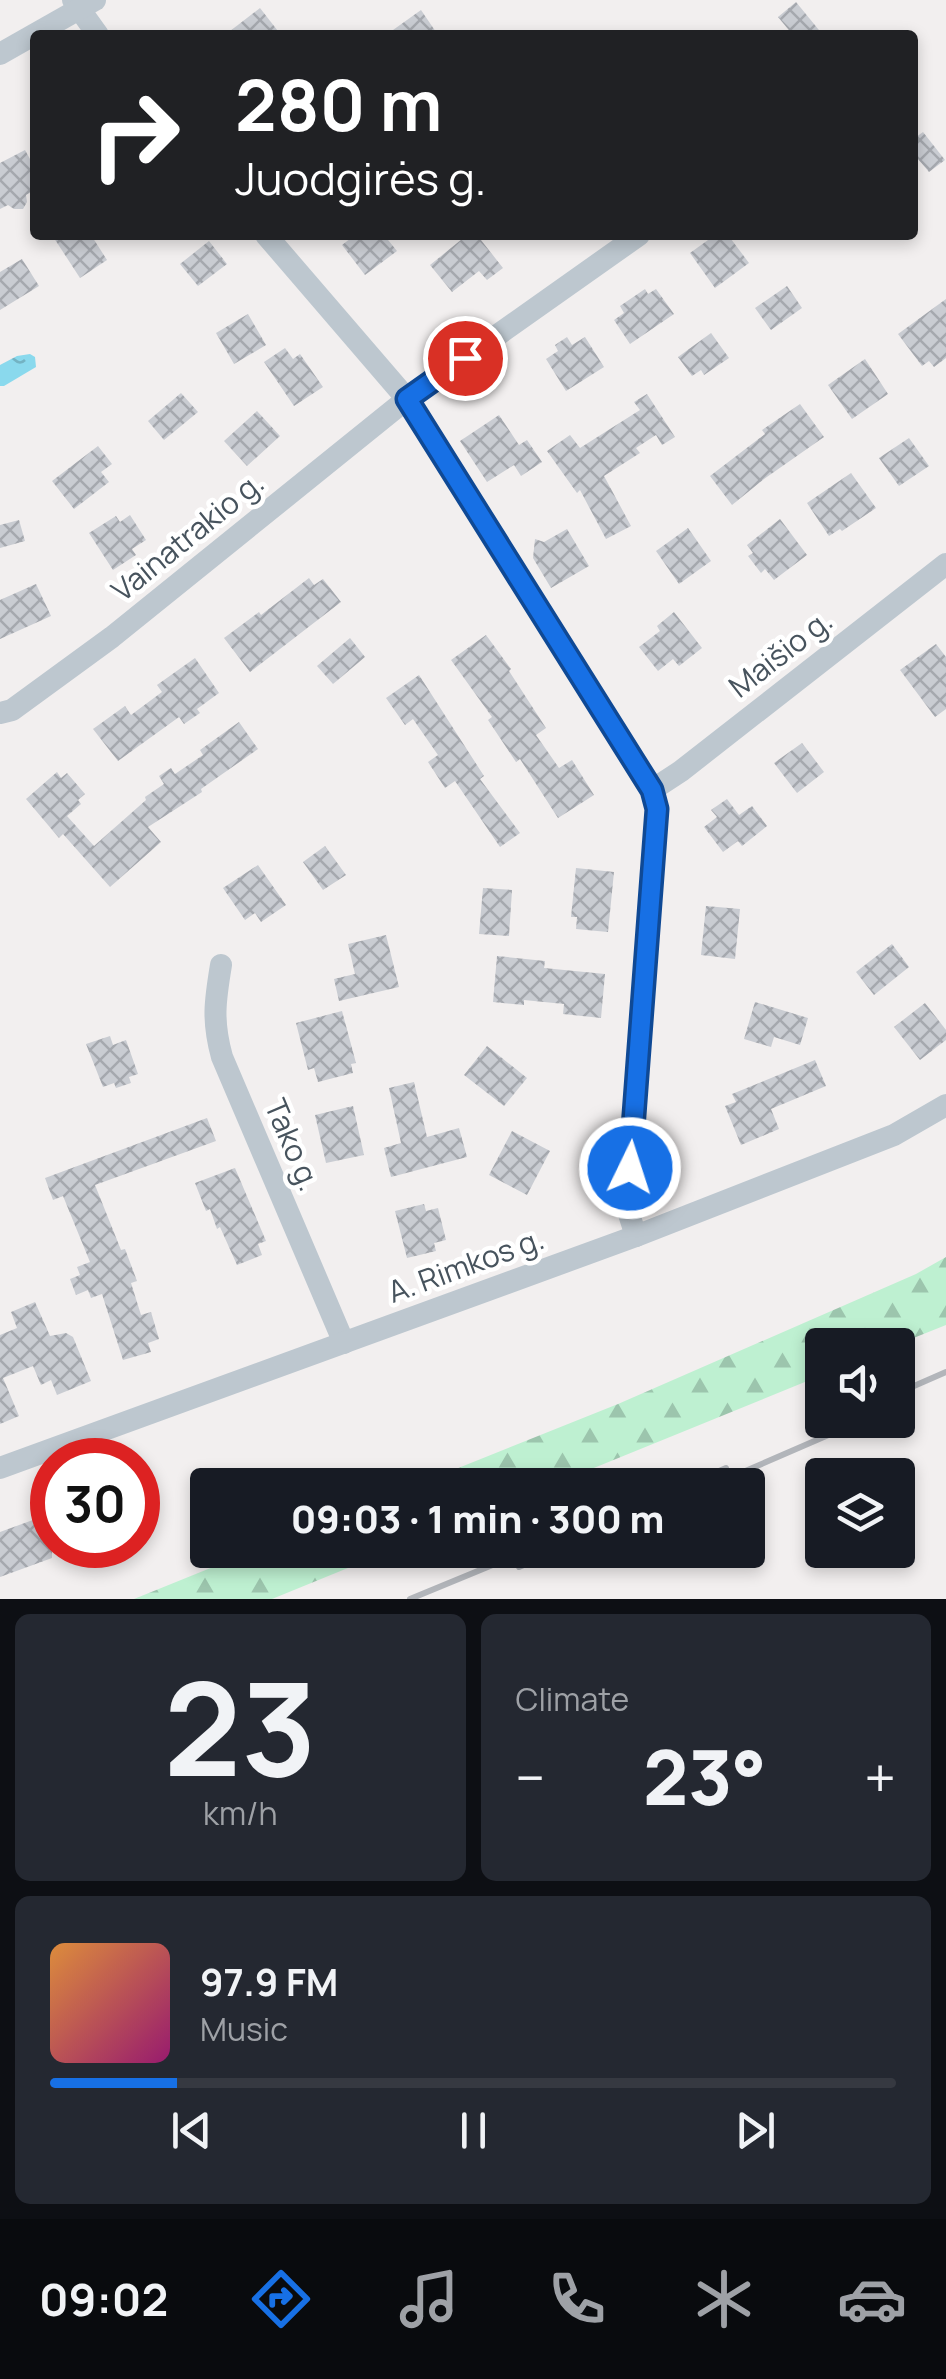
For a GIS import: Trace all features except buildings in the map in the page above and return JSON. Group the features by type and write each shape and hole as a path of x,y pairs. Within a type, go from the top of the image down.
{"street":[{"path":"39,30 82,3 96,30"},
{"path":"0,54 30,35"},
{"path":"270,240 407,399 652,790 657,809 627,1208 636,1236"},
{"name":"Vainatrakio g.","path":"0,713 12,710 112,637 407,399 633,240"},
{"name":"Maišio g.","path":"652,790 946,564"},
{"name":"Tako g.","path":"221,964 214,1028 222,1057 344,1343"},
{"name":"A. Rimkos g.","path":"0,1468 636,1236 894,1135 946,1105"}],"green space":[{"path":"946,1257 946,1325 915,1337 915,1328 805,1328 805,1382 594,1468 458,1468 618,1404 916,1274"},
{"path":"211,1568 348,1568 272,1599 134,1599"}],"water":[{"path":"30,354 35,357 36,367 0,386 0,365"}],"railway":[{"path":"915,1386 946,1372"},
{"path":"752,1468 821,1438"},
{"path":"410,1599 485,1568"}],"route":[{"path":"465,358 407,399 652,790 657,809 630,1168"}]}
